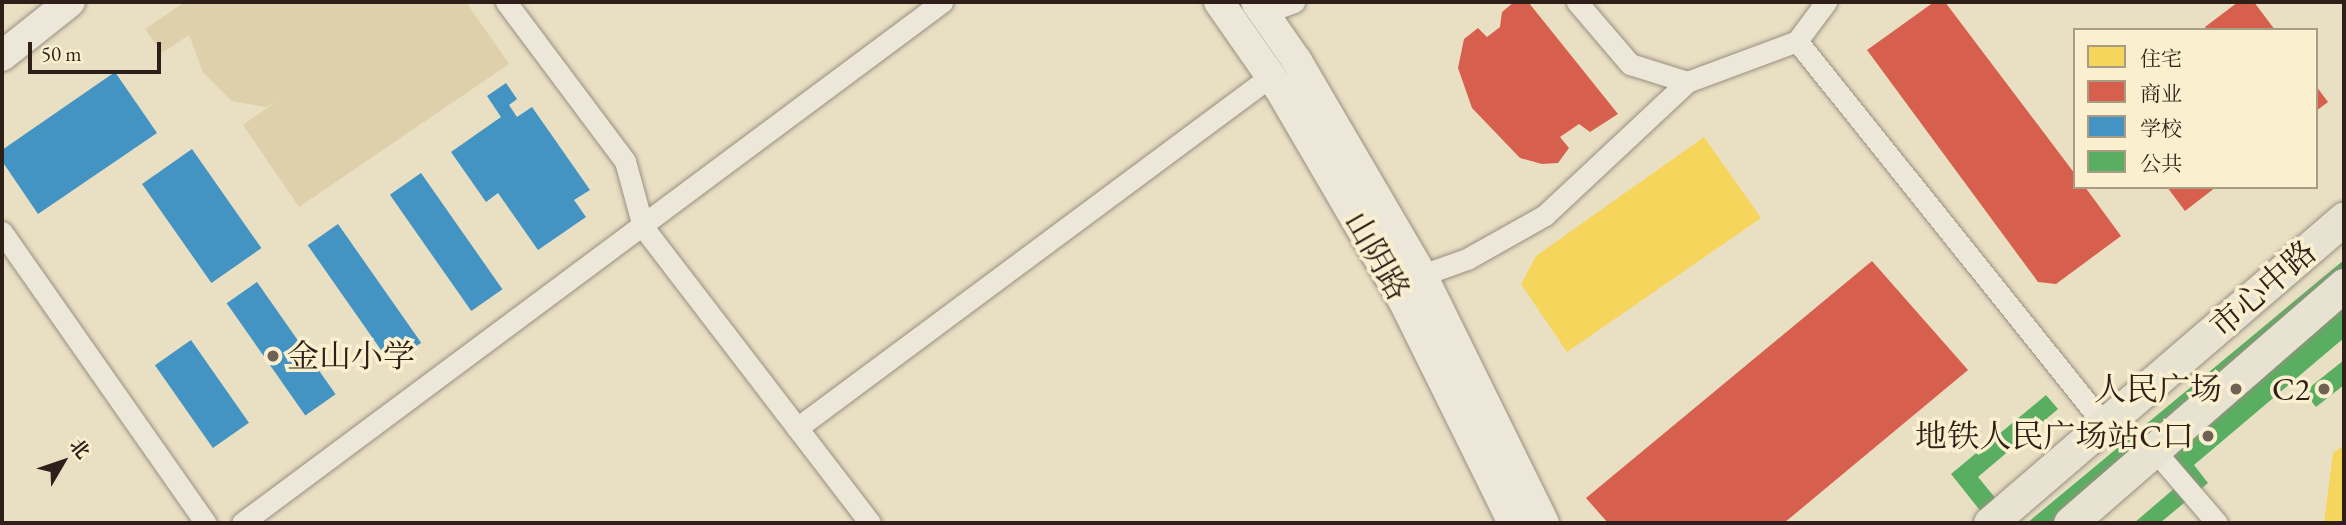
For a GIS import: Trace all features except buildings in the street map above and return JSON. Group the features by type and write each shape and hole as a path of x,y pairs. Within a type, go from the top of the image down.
{"main road":[{"path":"2,56 70,2"},
{"name":"山阴路","path":"1219,2 1271,76 1404,302 1513,523"},
{"name":"山阴路","path":"1260,7 1297,61 1422,275 1544,523"},
{"name":"市心中路","path":"1990,523 2344,219"},
{"name":"市心中路","path":"2070,523 2344,285"}],"street":[{"path":"506,2 625,161 643,227 870,523"},
{"path":"242,523 942,2"},
{"path":"1260,7 1294,2"},
{"path":"1577,2 1630,64 1687,82"},
{"path":"1422,275 1466,259 1545,215 1687,82 1797,41 1826,2"},
{"path":"1797,41 2105,425"},
{"path":"797,428 1271,76"},
{"path":"2,232 206,523"},
{"path":"2155,451 2217,523"}],"shaded area":[{"path":"185,2 419,2 416,6 423,2 466,2 509,64 299,207 243,125 277,101 266,107 232,101 203,72 189,35 162,53 145,29"}],"place":[{"name":"金山小学","path":"273,356"},
{"name":"人民广场","path":"2236,389"},
{"name":"C2","path":"2324,389"},
{"name":"地铁人民广场站C口","path":"2208,436"}]}
